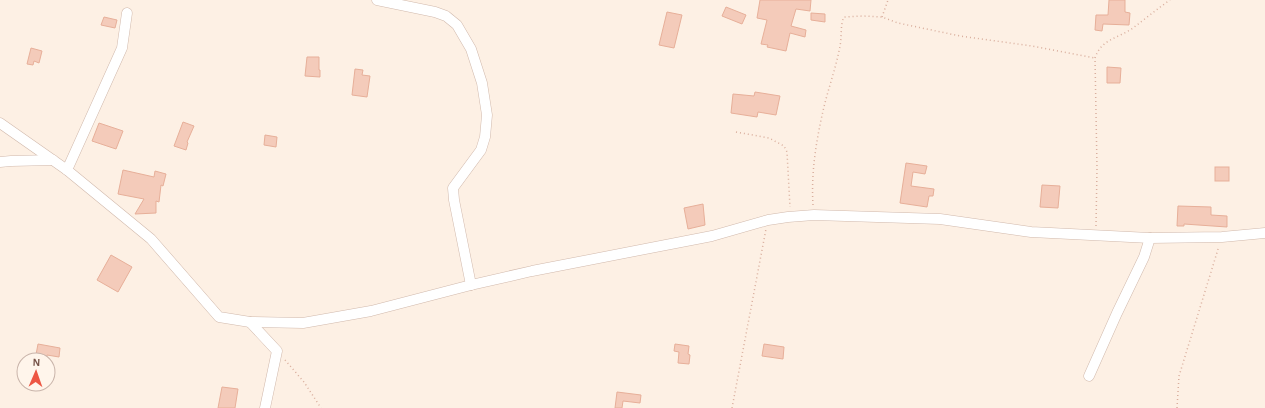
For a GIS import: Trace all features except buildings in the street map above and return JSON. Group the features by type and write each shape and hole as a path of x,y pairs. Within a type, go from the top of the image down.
{"street":[{"path":"377,0 435,12 446,16 457,25 471,49 482,83 487,115 485,137 481,150 453,188 454,200 471,285"},
{"path":"67,170 122,48 127,13"},
{"path":"0,123 67,170 151,239 219,317 250,322 303,323 371,311 532,271 712,236 768,220 788,217 814,215 940,219 1031,232 1150,238 1222,237 1265,233"},
{"path":"0,162 11,160 53,160"},
{"path":"1089,376 1144,257 1150,238"},
{"path":"250,322 277,351 265,408"}],"path":[{"path":"882,17 888,0"},
{"path":"1094,236 1096,225 1097,168 1095,58 1097,52 1114,37 1131,30 1170,0"},
{"path":"814,215 812,178 816,150 823,111 840,46 842,21 844,17 882,17 898,23 960,36 1032,46 1095,58"},
{"path":"736,132 769,138 784,146 786,152 790,203 788,217"},
{"path":"732,408 768,220"},
{"path":"1177,408 1179,376 1222,237"},
{"path":"277,351 304,382 321,408"}]}
